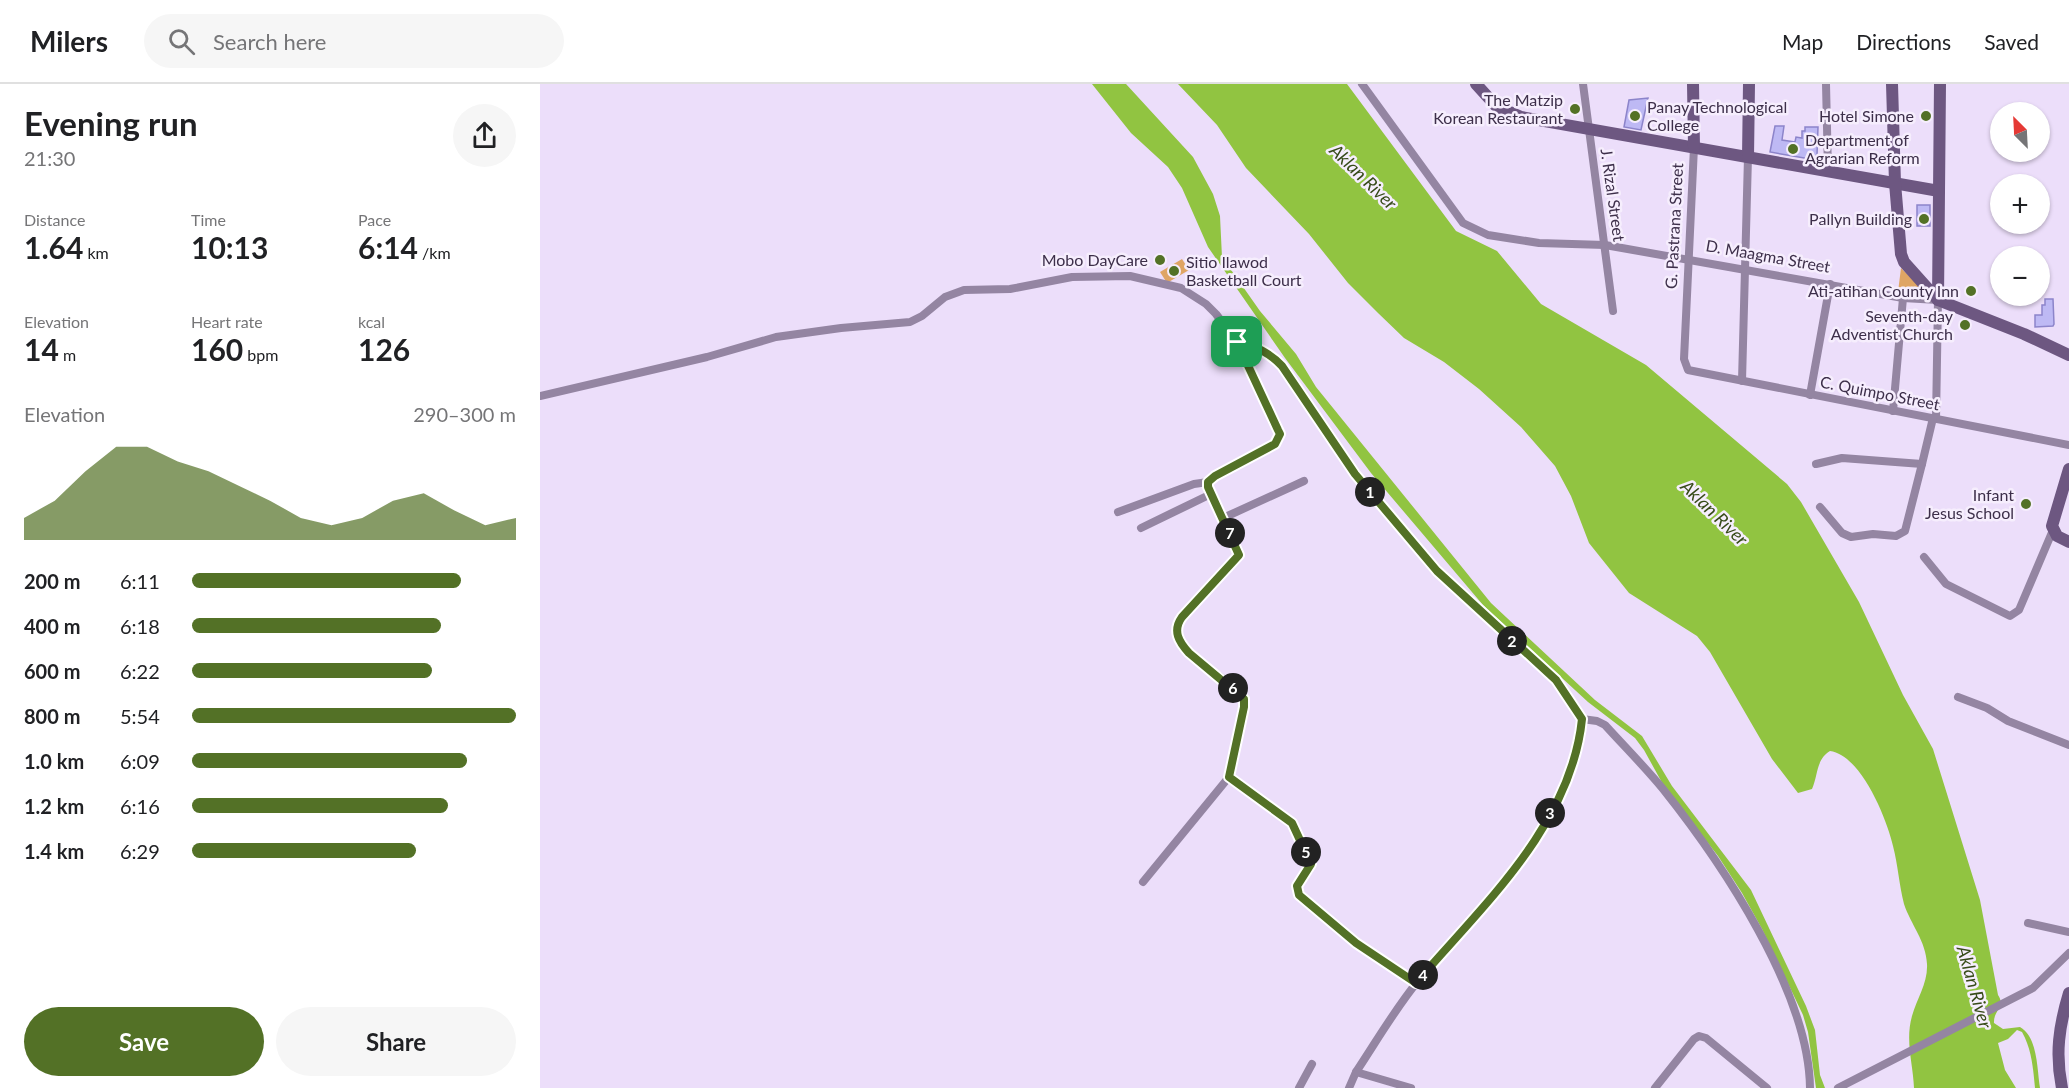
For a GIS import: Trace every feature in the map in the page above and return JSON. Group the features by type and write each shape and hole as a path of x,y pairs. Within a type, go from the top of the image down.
{"street":[{"name":"D. Maagma Street","path":"1362,84 1463,223 1488,235 1539,243 1605,245 1689,258 1903,298 1938,300 2066,351"},
{"path":"1476,84 1491,102 1511,114 1939,191"},
{"name":"J. Rizal Street","path":"1583,84 1613,311"},
{"name":"G. Pastrana Street","path":"1686,368 1683,362 1694,147 1693,84"},
{"path":"1742,381 1749,84"},
{"path":"1826,84 1828,171"},
{"path":"1892,84 1895,183 1901,254 1904,262 1938,300"},
{"path":"1821,507 1842,533 1851,537 1874,534 1896,536 1905,531 1934,419 1938,300 1940,84"},
{"path":"540,396 696,360 776,337 903,323 917,319 945,297 964,290 1011,289 1072,278 1130,276 1173,285 1191,293 1216,314 1237,342 1278,430 1279,439 1275,444 1208,482 1194,484 1118,512"},
{"path":"1810,394 1830,284"},
{"path":"1893,411 1903,298"},
{"path":"1237,342 1247,343 1275,358 1355,474 1437,571 1556,680 1582,719 1576,759 1559,797 1533,844 1416,983 1356,1071 1349,1088"},
{"name":"C. Quimpo Street","path":"1686,368 2069,445"},
{"path":"1816,464 1842,458 1922,465"},
{"path":"1924,557 1946,584 2010,616 2015,615 2053,530 2052,522 2065,497 2069,470"},
{"path":"1223,518 1304,481"},
{"path":"1143,882 1229,777 1244,707 1244,699 1189,653 1183,646 1177,631 1177,624 1182,617 1238,557 1239,552 1211,494 1208,482"},
{"path":"1141,528 1211,494"},
{"path":"2053,530 2060,538 2069,542"},
{"path":"1958,697 2069,745"},
{"path":"1582,719 1597,721 1605,725 1663,789 1720,868 1775,962 1801,1025 1810,1088"},
{"path":"1229,777 1295,826 1311,864 1297,886 1299,895 1356,943 1416,983"},
{"path":"2028,923 2069,932"},
{"path":"1838,1088 2016,996 2043,980 2069,953"},
{"path":"2062,1088 2063,1063 2058,1037 2069,993"},
{"path":"1655,1088 1694,1039 1699,1036 1706,1038 1767,1088"},
{"path":"1299,1088 1312,1064"},
{"path":"1356,1071 1411,1088"}],"shaded area":[{"name":"Sitio Ilawod Basketball Court","path":"1182,259 1189,270 1167,283 1160,272"},
{"path":"1901,268 1925,292 1924,294 1898,292"}],"water":[{"path":"1092,84 1126,84 1193,157 1213,194 1220,216 1222,257 1260,311 1296,354 1316,387 1491,603 1595,700 1642,736 1672,786 1751,890 1815,1030 1820,1075 1825,1088 1816,1088 1808,1032 1803,1015 1762,929 1718,856 1665,788 1644,750 1635,738 1588,702 1483,605 1371,473 1285,358 1208,247 1182,188 1168,167 1131,133"},
{"name":"Aklan River","path":"1178,84 1347,84 1456,231 1497,251 1541,304 1646,365 1787,484 1801,502 1859,602 1903,695 1933,749 1980,900 2001,1002 1994,1023 2003,1029 2020,1027 2026,1032 2036,1054 2040,1088 2035,1088 2032,1059 2028,1046 2022,1032 2017,1030 2008,1039 1998,1043 2005,1070 2016,1088 1914,1088 1909,1043 1910,1025 1926,978 1926,956 1904,904 1890,834 1879,805 1862,776 1841,755 1830,751 1822,758 1812,789 1798,793 1772,759 1710,652 1697,636 1629,593 1589,543 1571,496 1555,466 1521,427 1479,389 1444,362 1404,338 1348,283 1309,234 1246,168 1217,125"}],"building":[{"name":"Panay Technological College","path":"1648,98 1641,130 1624,127 1629,100"},
{"path":"1775,126 1784,126 1782,140 1795,142 1796,137 1802,138 1802,131 1805,131 1805,127 1818,127 1817,155 1810,159 1770,152"},
{"name":"Pallyn Building","path":"1917,205 1930,205 1930,226 1917,226"},
{"path":"2050,299 2053,299 2053,326 2035,327 2035,315 2042,315 2042,306 2050,306"}],"place":[{"name":"The Matzip Korean Restaurant","path":"1575,109"},
{"name":"Panay Technological College","path":"1635,116"},
{"name":"Hotel Simone","path":"1926,116"},
{"name":"Department of Agrarian Reform","path":"1793,149"},
{"name":"Pallyn Building","path":"1924,219"},
{"name":"Mobo DayCare","path":"1160,260"},
{"name":"Sitio Ilawod Basketball Court","path":"1174,271"},
{"name":"Ati-atihan County Inn","path":"1971,291"},
{"name":"Seventh-day Adventist Church","path":"1965,325"},
{"name":"Infant Jesus School","path":"2026,504"}],"route":[{"path":"1237,342 1247,343 1275,358 1355,474 1437,571 1556,680 1582,719 1576,759 1559,797 1533,844 1416,983 1356,943 1299,895 1298,883 1311,864 1295,826 1250,794 1228,774 1244,699 1189,653 1179,640 1177,624 1239,555 1208,487 1208,482 1275,444 1280,434 1237,342"}]}
